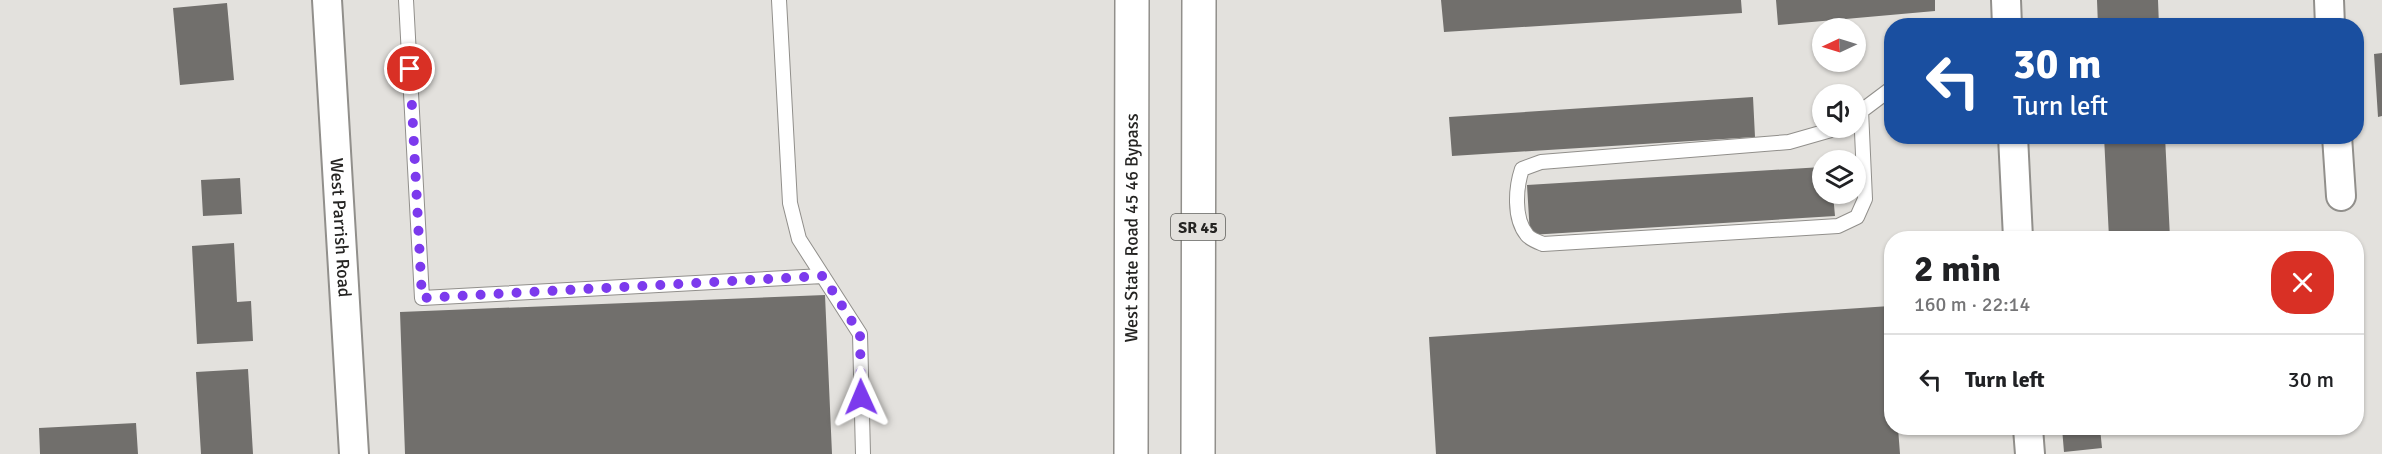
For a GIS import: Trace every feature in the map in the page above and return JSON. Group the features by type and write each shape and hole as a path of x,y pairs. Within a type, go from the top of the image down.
{"highway":[{"name":"West State Road 45 46 Bypass","path":"1131,454 1132,0"},
{"name":"SR 45","path":"1198,454 1199,0"}],"street":[{"name":"West Parrish Road","path":"327,0 354,454"},
{"path":"2006,0 2007,18"},
{"path":"2329,0 2330,18"},
{"path":"2013,144 2018,231"},
{"path":"2338,144 2341,196"},
{"path":"2029,435 2030,454"}],"lane":[{"path":"406,0 422,298 823,276"},
{"path":"779,0 790,203 799,239 860,334 863,454"},
{"path":"1866,107 1884,94"},
{"path":"1812,135 1789,142 1541,162 1522,169 1517,184 1519,219 1527,236 1543,244 1838,226 1857,217 1865,199 1860,138"}],"building":[{"path":"1441,0 1741,0 1742,13 1444,32"},
{"path":"1776,0 1935,0 1935,11 1856,18 1812,18 1812,22 1778,25"},
{"path":"2097,0 2158,0 2159,18 2098,18"},
{"path":"227,3 234,80 180,85 173,8"},
{"path":"2382,53 2382,116 2378,117 2374,54"},
{"path":"1753,97 1755,137 1452,156 1449,117"},
{"path":"2104,144 2165,144 2170,231 2109,231"},
{"path":"1812,168 1812,204 1834,204 1835,216 1530,235 1527,185"},
{"path":"240,178 242,214 203,216 201,180"},
{"path":"234,243 237,302 251,301 253,341 197,344 192,246"},
{"path":"825,295 832,454 405,454 400,312"},
{"path":"1884,306 1884,435 1899,435 1900,454 1436,454 1429,337"},
{"path":"248,369 253,454 201,454 196,372"},
{"path":"136,423 138,454 40,454 39,428"},
{"path":"2063,435 2101,435 2102,448 2064,452"}],"route":[{"path":"410,69 422,298 823,276 860,334 861,397"}]}
